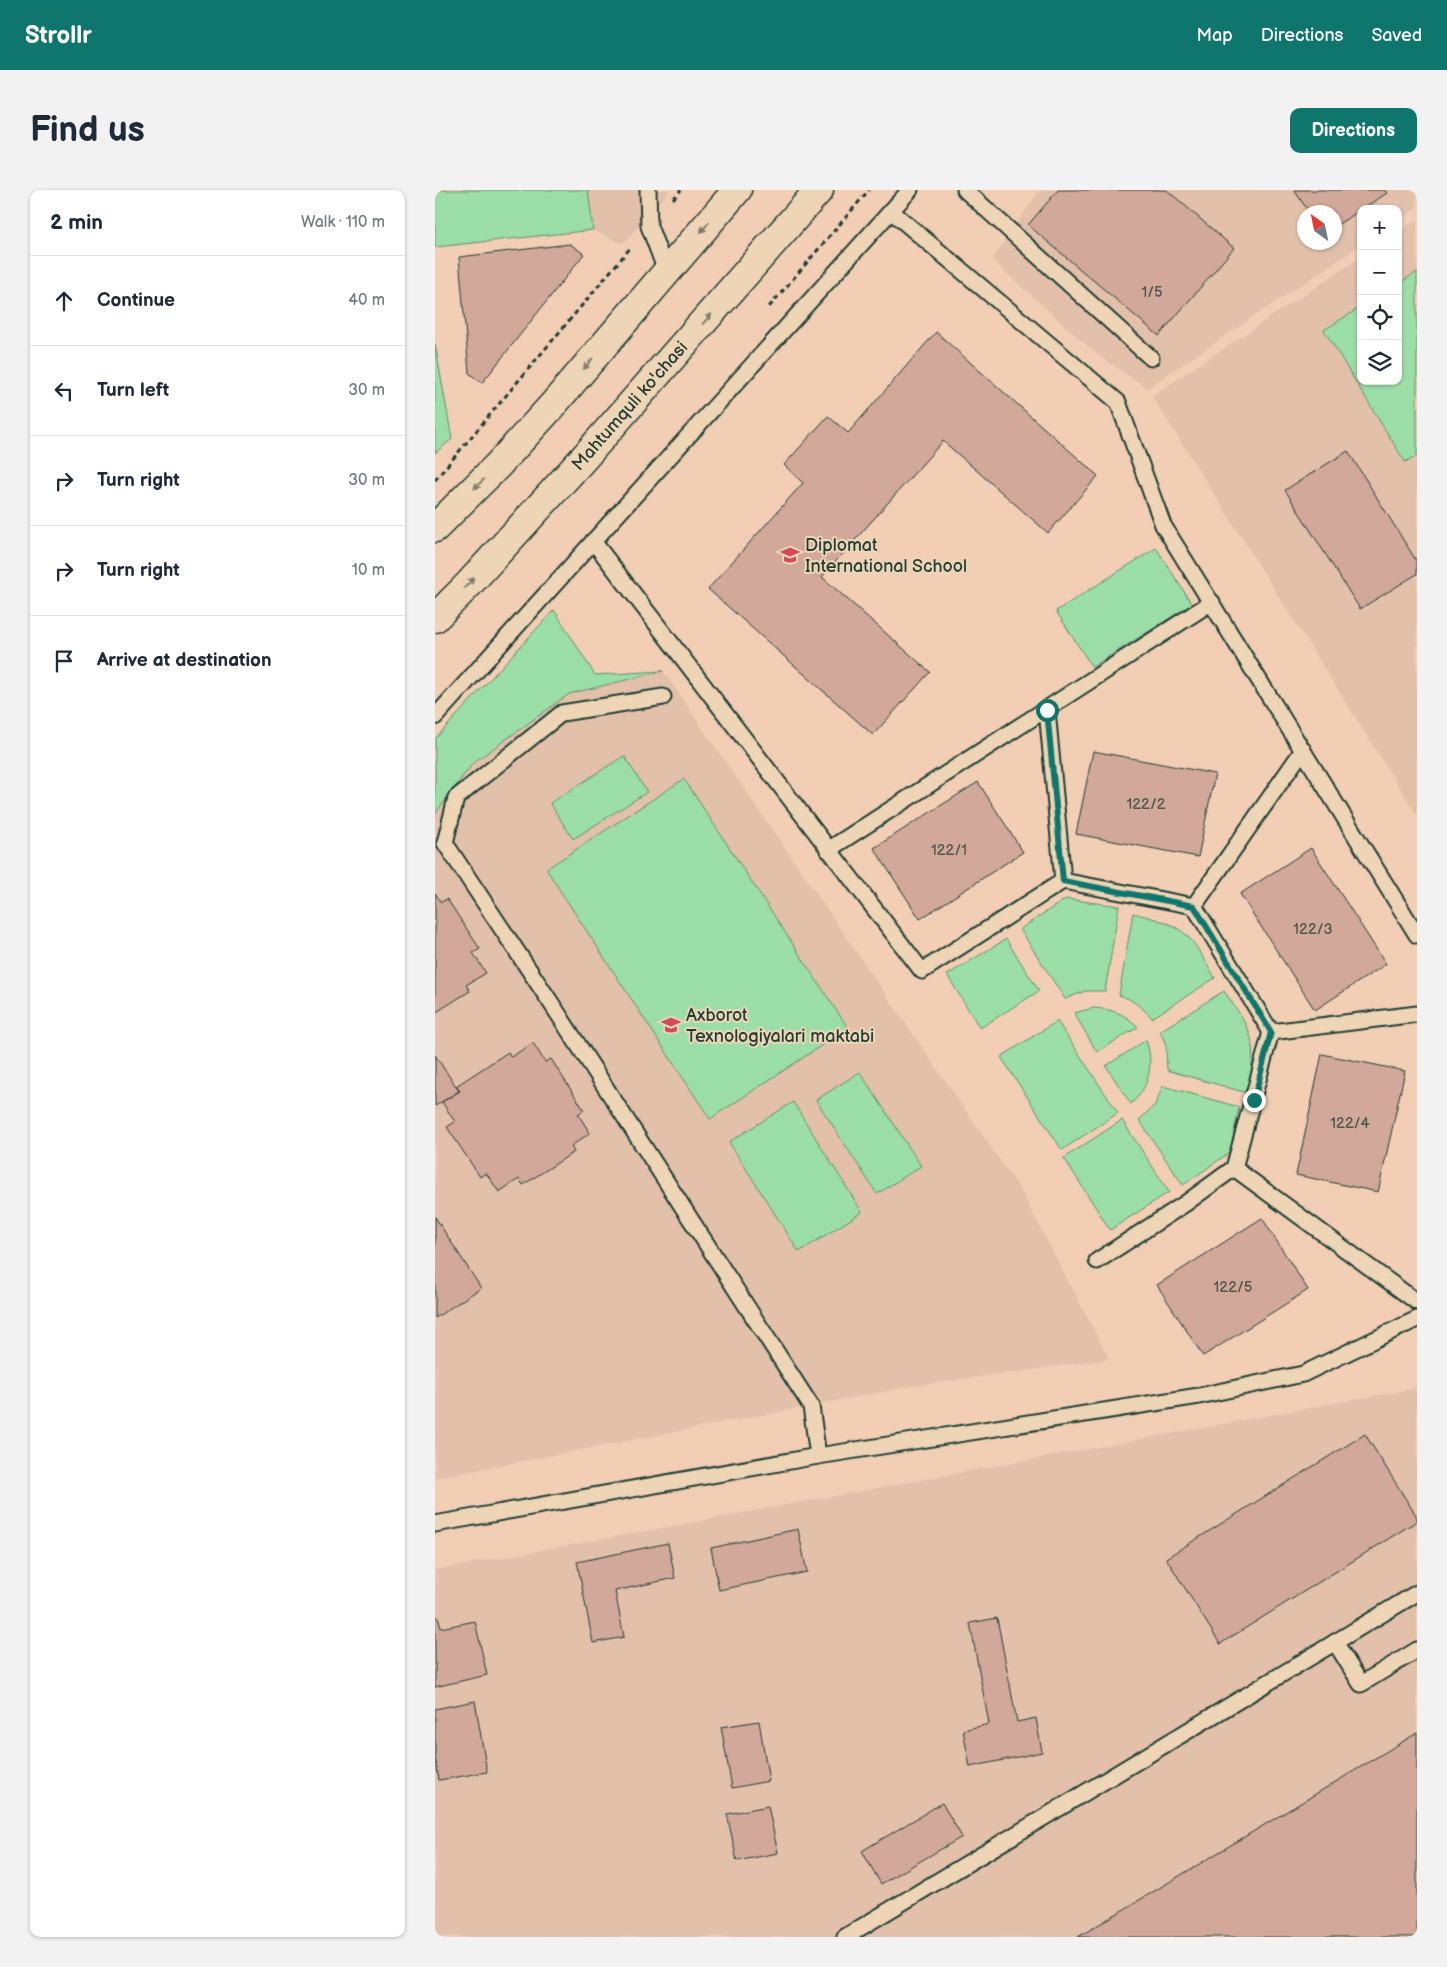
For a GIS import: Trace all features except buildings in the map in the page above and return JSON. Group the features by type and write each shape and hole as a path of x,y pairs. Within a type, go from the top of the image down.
{"main road":[{"path":"435,528 498,465 551,407 737,190"},
{"name":"Mahtumquli ko'chasi","path":"435,618 468,585 575,467 819,190"}],"lane":[{"path":"648,190 649,226 666,271"},
{"path":"435,717 910,190"},
{"path":"965,190 1151,358"},
{"path":"891,211 1118,402 1163,525 1417,934"},
{"path":"593,541 922,971 1063,881 1194,906 1271,1032 1234,1168 1186,1203 1097,1261"},
{"path":"828,850 1212,602"},
{"path":"663,697 562,713 456,798 445,844 555,1009 811,1406 818,1456"},
{"path":"1047,710 1063,881"},
{"path":"1194,906 1303,750"},
{"path":"1271,1032 1417,1014"},
{"path":"1234,1168 1417,1302"},
{"path":"435,1524 818,1456 1199,1396 1303,1374 1417,1319"},
{"path":"845,1937 1417,1593"},
{"path":"1335,1642 1361,1684 1417,1650"}],"path":[{"path":"435,480 681,190"}],"shaded area":[{"path":"588,190 670,190 623,244 593,230"},
{"path":"1040,190 1417,190 1417,208 1402,217 1402,205 1357,205 1357,248 1147,388 1099,356 992,260"},
{"path":"1417,220 1417,815 1152,396 1357,260 1357,385 1402,385 1402,229"},
{"name":"Axborot Texnologiyalari maktabi","path":"554,610 595,675 663,671 1021,1191 1109,1359 913,1386 435,1478 435,739"},
{"path":"1417,1388 1417,1937 435,1937 435,1570"}],"green space":[{"path":"435,190 588,190 593,230 435,247"},
{"path":"1417,272 1417,455 1405,462 1358,385 1402,385 1402,281"},
{"path":"1357,309 1357,384 1324,330"},
{"path":"435,344 452,439 435,453"},
{"path":"1156,548 1192,604 1092,667 1056,611"},
{"path":"554,610 595,675 663,671 569,694 473,763 435,814 435,739"},
{"path":"624,756 647,792 573,839 550,803"},
{"path":"684,779 848,1028 710,1119 546,869"},
{"path":"1067,899 1119,906 1105,991 1085,991 1065,999 1020,929"},
{"path":"1133,913 1165,922 1184,933 1199,950 1215,978 1152,1018 1137,1004 1119,995"},
{"path":"1006,939 1039,991 980,1028 947,975"},
{"path":"1224,991 1242,1018 1251,1038 1252,1061 1247,1093 1167,1070 1166,1045 1160,1031"},
{"path":"1094,1008 1118,1013 1138,1027 1097,1052 1074,1013"},
{"path":"1057,1021 1118,1113 1062,1150 1001,1057"},
{"path":"1146,1040 1150,1057 1149,1074 1142,1090 1131,1104 1106,1066"},
{"path":"860,1072 921,1166 877,1194 816,1100"},
{"path":"1163,1086 1239,1107 1231,1147 1226,1155 1183,1185 1139,1120 1155,1105"},
{"path":"793,1102 862,1212 799,1252 729,1142"},
{"path":"1122,1120 1169,1192 1110,1230 1064,1158"}],"place":[{"name":"Diplomat International School","path":"790,555"},
{"name":"Axborot Texnologiyalari maktabi","path":"671,1025"}],"route":[{"path":"1047,710 1063,881 1194,906 1271,1032 1254,1100"}]}
